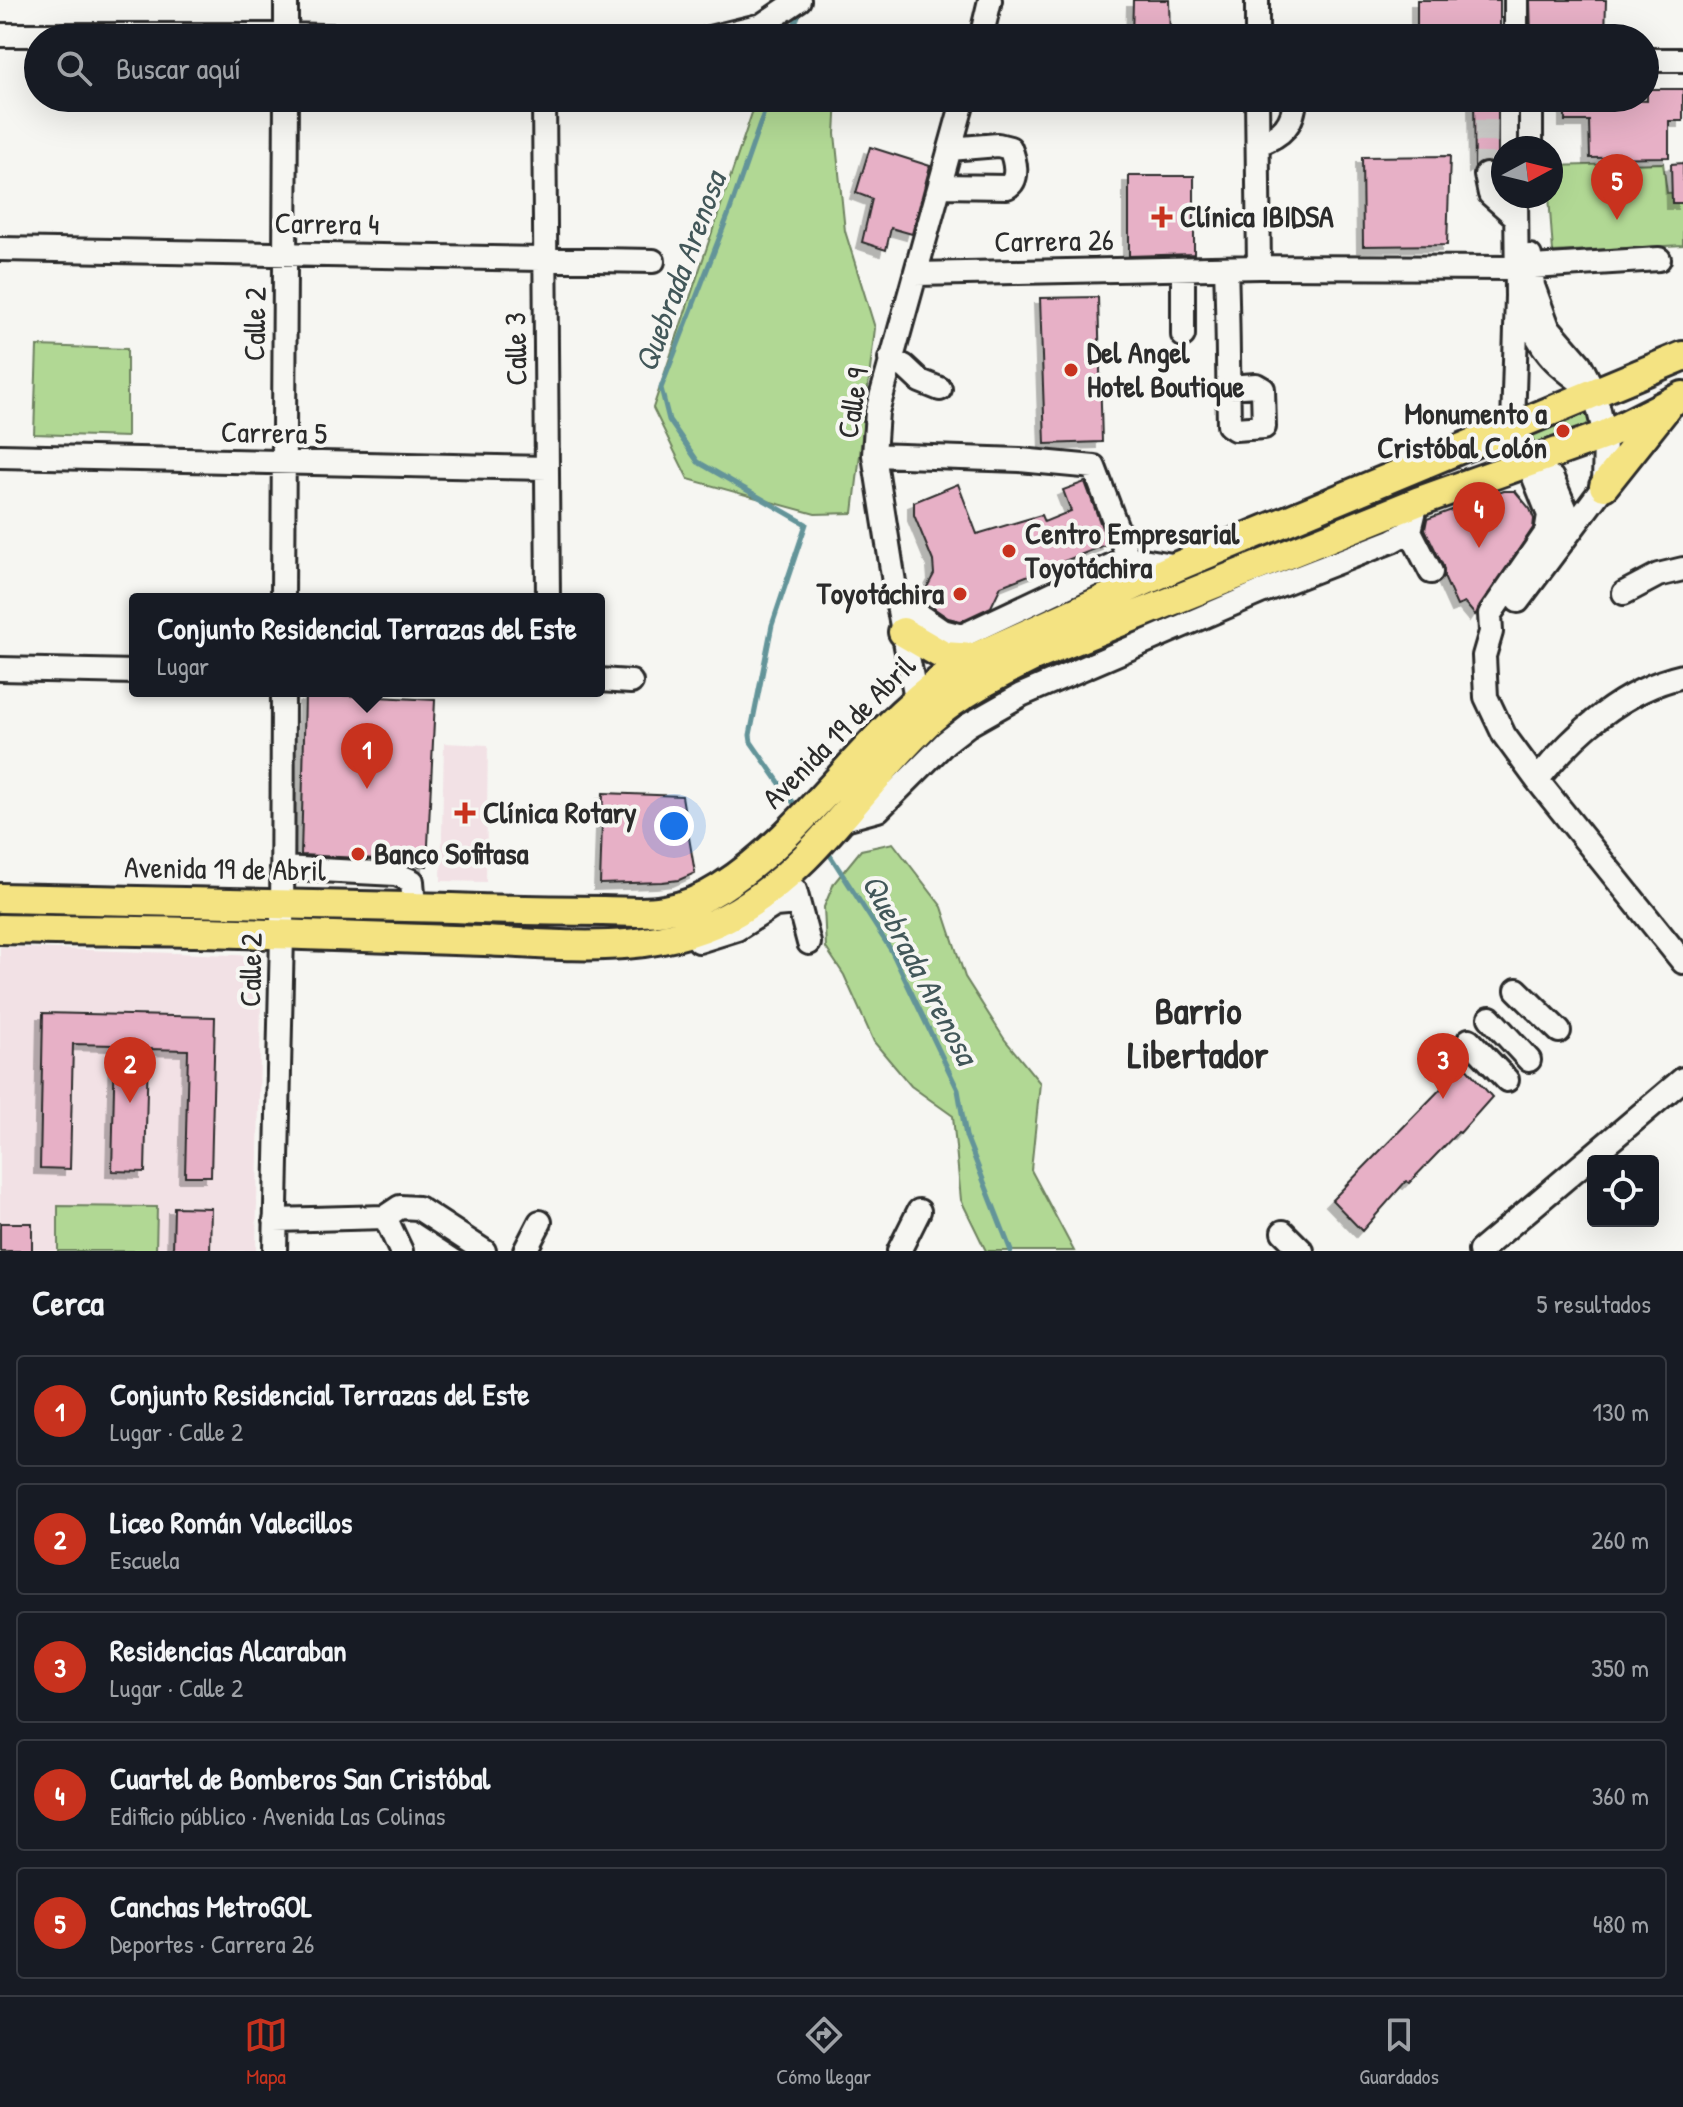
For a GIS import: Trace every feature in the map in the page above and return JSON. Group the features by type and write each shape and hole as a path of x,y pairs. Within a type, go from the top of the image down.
{"main road":[{"name":"Avenida 19 de Abril","path":"0,929 282,934 585,945 648,943 697,932 761,897 792,871 841,820 946,674 973,658 1178,566 1683,356"},
{"path":"1594,391 1641,416"},
{"name":"Avenida 19 de Abril","path":"0,898 662,911 690,903 718,890 753,864 880,733 922,710 963,695 1033,657 1417,502 1605,435 1677,399"},
{"path":"1604,486 1677,399"},
{"path":"903,632 944,656 973,658"}],"street":[{"path":"286,0 286,24"},
{"path":"763,24 799,0"},
{"path":"984,24 990,0"},
{"path":"1257,0 1257,24"},
{"path":"1516,0 1516,24"},
{"path":"0,35 24,35"},
{"path":"1659,60 1683,60"},
{"name":"Calle 2","path":"283,593 286,112"},
{"name":"Calle 3","path":"544,112 548,593"},
{"name":"Calle 9","path":"922,710 903,632 874,455 877,412 890,359 960,112"},
{"path":"1257,112 1259,267"},
{"path":"1258,144 1274,139 1288,127 1292,112"},
{"path":"1516,112 1516,136"},
{"path":"1531,112 1531,136"},
{"path":"940,186 1007,187 1015,179 1014,157 1010,148 998,145 950,149"},
{"path":"1486,175 1491,194"},
{"path":"1491,632 1501,624 1604,486 1605,435 1594,391 1580,364 1555,338 1537,303 1524,268 1516,208"},
{"path":"1530,208 1524,268 1517,296 1513,425 1549,515 1546,533 1490,614 1491,632 1484,656 1486,697 1504,735 1537,780 1683,962"},
{"name":"Carrera 4","path":"0,249 653,261"},
{"name":"Carrera 26","path":"916,274 1259,267 1524,268 1659,259"},
{"path":"1226,268 1228,387"},
{"path":"1183,269 1183,335"},
{"path":"1517,296 1545,351 1565,371 1594,391"},
{"path":"890,359 904,366 920,381 940,389"},
{"path":"874,455 1020,460 1094,467 1129,560"},
{"name":"Carrera 5","path":"0,456 547,468"},
{"path":"1528,464 1552,478 1565,508 1566,533"},
{"path":"1417,502 1410,531 1431,572"},
{"path":"841,820 878,810 946,742 968,725 1021,695 1410,531"},
{"path":"897,600 942,631 962,636 1121,561 1178,566"},
{"path":"1624,593 1658,575 1683,569"},
{"path":"0,669 129,672"},
{"path":"1537,780 1586,728 1628,698 1681,678"},
{"path":"605,680 631,682"},
{"name":"Calle 2","path":"275,1251 282,934 283,697"},
{"path":"282,868 396,874 412,881 414,907"},
{"path":"792,871 797,903 809,943"},
{"path":"679,936 692,944 737,929 775,905 797,903"},
{"path":"1517,990 1559,1031"},
{"path":"1490,1018 1529,1060"},
{"path":"1469,1040 1507,1080"},
{"path":"1480,1251 1683,1079"},
{"path":"275,1220 385,1217 400,1207 418,1208 484,1251"},
{"path":"899,1251 919,1211"},
{"path":"385,1217 401,1251"},
{"path":"525,1251 540,1222"},
{"path":"1283,1232 1302,1251"}],"shaded area":[{"name":"Clínica Rotary","path":"444,743 488,745 486,882 441,881"},
{"path":"0,947 262,956 256,1251 0,1251"}],"green space":[{"path":"752,112 836,112 835,134 845,231 875,328 853,513 815,514 688,479 653,408"},
{"path":"1663,163 1667,193 1683,192 1683,245 1553,252 1550,208 1563,208 1563,166"},
{"path":"37,346 127,349 127,437 34,434"},
{"path":"1585,412 1590,416 1593,429 1534,451 1528,436 1533,430"},
{"path":"1331,546 1333,552 1022,684 967,715 965,706 1014,677"},
{"path":"893,843 942,907 965,977 1005,1040 1040,1083 1031,1170 1074,1251 986,1251 961,1200 953,1116 911,1086 874,1042 844,975 826,948 824,907 834,883 861,850"},
{"path":"58,1206 157,1207 156,1251 58,1251"}],"building":[{"path":"1133,0 1169,0 1170,24 1132,24"},
{"path":"1417,0 1500,0 1500,24 1417,24"},
{"path":"1530,0 1606,0 1605,24 1531,24"},
{"path":"1659,89 1683,89 1683,121 1669,121 1669,157 1590,158 1589,121 1565,121 1565,112 1659,112"},
{"path":"1474,112 1498,112 1498,136 1491,136 1491,162 1484,161 1475,167"},
{"path":"870,147 930,166 912,234 891,228 886,250 862,242 872,199 856,193"},
{"path":"1450,156 1447,245 1363,246 1362,157"},
{"path":"1683,163 1683,203 1672,203 1671,164"},
{"name":"Clínica IBIDSA","path":"1129,176 1194,176 1194,254 1129,256"},
{"name":"Del Angel Hotel Boutique","path":"1098,297 1102,442 1045,444 1040,298"},
{"name":"Centro Empresarial Toyotáchira","path":"1085,482 1108,544 1001,586 991,607 961,621 948,618 935,609 924,593 934,574 933,561 914,515 914,502 958,484 977,534 1041,515 1044,522 1071,511 1063,490"},
{"path":"1504,491 1515,491 1530,509 1533,528 1475,615 1465,603 1457,606 1444,577 1443,566 1425,529 1427,519"},
{"path":"305,697 435,700 427,866 397,860 301,855"},
{"path":"603,793 682,796 695,873 679,880 662,882 600,884"},
{"path":"43,1013 215,1017 211,1176 185,1176 188,1050 148,1049 145,1172 112,1171 115,1045 73,1044 70,1169 40,1168"},
{"path":"1464,1065 1492,1097 1409,1183 1406,1181 1362,1231 1332,1200"},
{"path":"174,1207 211,1208 210,1251 173,1251"},
{"path":"0,1223 32,1223 32,1251 0,1251"}],"waterway":[{"name":"Quebrada Arenosa","path":"795,24 800,11"},
{"name":"Quebrada Arenosa","path":"764,112 729,213 661,388 669,420 698,462 806,524 772,625 750,735 751,742 795,805"},
{"name":"Quebrada Arenosa","path":"826,849 891,950 958,1090 966,1136 1011,1251"}],"tunnel":[{"path":"1486,175 1487,112"}],"place":[{"name":"Clínica IBIDSA","path":"1162,217"},
{"name":"Canchas MetroGOL","path":"1617,220"},
{"name":"Del Angel Hotel Boutique","path":"1071,370"},
{"name":"Monumento a Cristóbal Colón","path":"1563,431"},
{"name":"Cuartel de Bomberos San Cristóbal","path":"1479,548"},
{"name":"Centro Empresarial Toyotáchira","path":"1009,551"},
{"name":"Toyotáchira","path":"960,594"},
{"name":"Conjunto Residencial Terrazas del Este","path":"367,789"},
{"name":"Clínica Rotary","path":"465,813"},
{"name":"Banco Sofitasa","path":"358,854"},
{"name":"Residencias Alcaraban","path":"1443,1099"},
{"name":"Liceo Román Valecillos","path":"130,1103"}],"district":[{"name":"Barrio Libertador","path":"1198,1033"}]}
